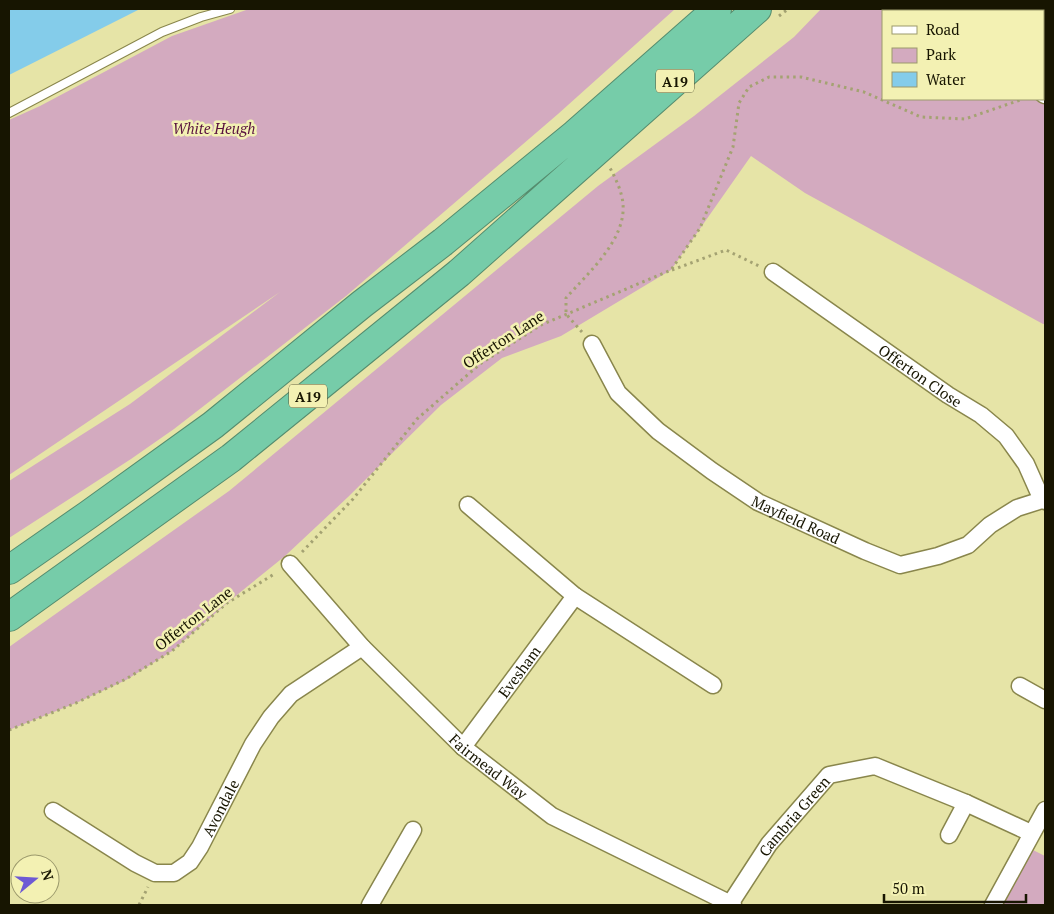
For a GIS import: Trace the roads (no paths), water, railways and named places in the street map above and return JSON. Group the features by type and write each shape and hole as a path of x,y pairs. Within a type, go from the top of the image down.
{"highway":[{"name":"A19","path":"9,570 213,425 362,304 443,242 592,151 717,9"},
{"name":"A19","path":"9,617 231,458 459,273 592,151 757,9"}],"street":[{"name":"Offerton Close","path":"773,272 948,395 981,415 1006,436 1026,464 1043,500"},
{"name":"Mayfield Road","path":"592,344 618,393 658,431 712,471 758,502 900,565 938,556 968,545 990,525 1017,508 1043,500"},
{"path":"468,505 575,596 713,685"},
{"name":"Fairmead Way","path":"290,564 362,646 463,747 552,816 732,905"},
{"name":"Evesham","path":"463,747 575,596"},
{"name":"Avondale","path":"53,811 155,873 174,873 190,862 200,847 253,744 271,718 291,694 362,646"},
{"path":"1020,686 1045,700"},
{"name":"Cambria Green","path":"732,905 770,844 829,775 875,766 1031,833"},
{"path":"949,835 966,804"},
{"path":"993,905 1045,810"},
{"path":"370,905 413,830"}],"lane":[{"path":"9,113 162,32 201,17 230,9"}],"water":[{"path":"9,9 140,9 9,75"}],"park label":[{"name":"White Heugh","path":"214,128"}]}
